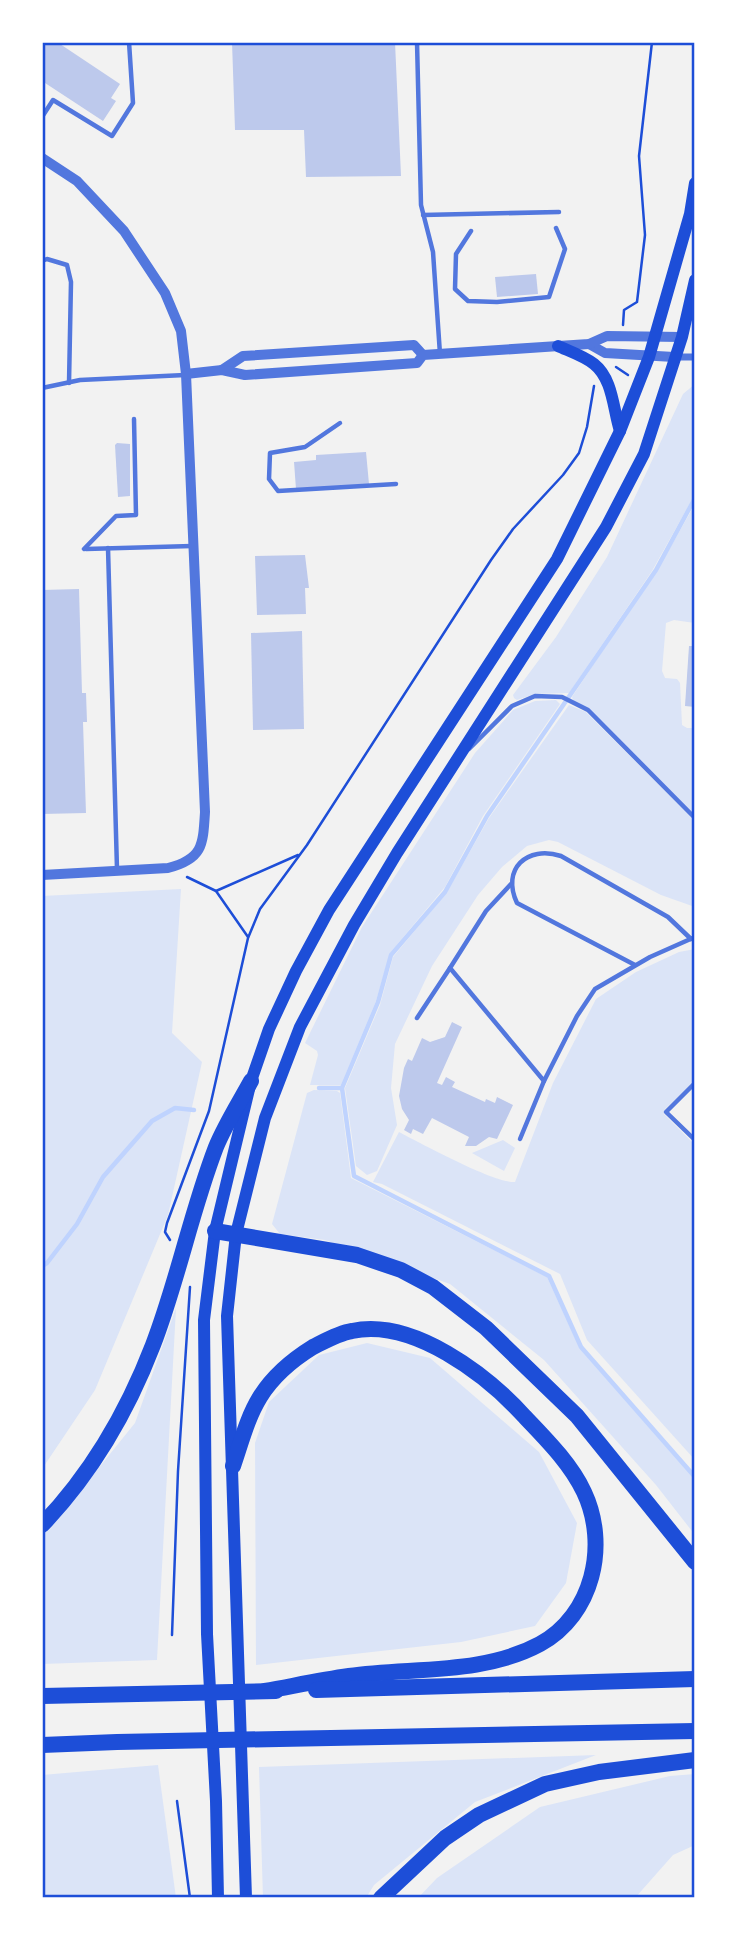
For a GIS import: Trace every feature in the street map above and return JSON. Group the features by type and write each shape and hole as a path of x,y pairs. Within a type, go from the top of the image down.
{"highway":[{"path":"42,1525 88,1468 131,1395 153,1344 217,1145 251,1082"},
{"path":"215,1231 357,1255 401,1270 433,1287 486,1328 577,1416 695,1562"},
{"path":"233,1466 245,1428 260,1397 292,1359 321,1343 352,1331 372,1329 395,1332 426,1342 461,1363 489,1381 515,1406 549,1443 584,1492 596,1539 592,1572 582,1602 572,1619 540,1644 510,1657 468,1665 348,1676 265,1691"},
{"path":"42,1696 695,1679"},
{"path":"42,1745 695,1731"},
{"path":"42,1755 117,1742"},
{"path":"381,1898 445,1838 479,1815 545,1784 598,1772 695,1760"}],"main road":[{"path":"218,1898 208,1634 204,1320 215,1231 251,1082 269,1029 329,910 557,559 620,430 649,357 690,214 695,183"},
{"path":"246,1898 227,1316 236,1234 265,1118 300,1027 354,925 606,527 643,454 674,357 688,337 695,280"},
{"path":"558,346 593,363 603,374 612,395 613,409 620,430"}],"street":[{"path":"42,158 77,181 124,231 165,293 181,331 186,374 205,812 198,852 187,863 168,868 42,875"},
{"path":"186,374 222,370 244,375 416,363 424,355 589,344 607,336 688,337"},
{"path":"589,344 605,353 695,357"},
{"path":"222,370 243,356 414,345 424,355"}],"lane":[{"path":"42,117 53,100 112,136 133,103 129,42"},
{"path":"417,42 421,205 433,252 440,354"},
{"path":"424,215 559,212"},
{"path":"471,231 456,254 455,289 468,301 497,302 549,297 565,248 556,228"},
{"path":"42,261 47,259 67,265 71,282 69,383"},
{"path":"42,388 80,380 186,374"},
{"path":"134,419 136,516 116,516 84,549 193,546"},
{"path":"340,423 305,447 270,453 269,478 278,491 396,484"},
{"path":"108,548 117,871"},
{"path":"452,768 512,706 535,696 562,697 588,710 695,818"},
{"path":"418,1018 486,911 511,884 514,871 523,859 531,854 550,853 561,856 668,917 693,938 636,965 595,989 577,1016 544,1081 520,1139"},
{"path":"511,884 517,903 524,909 636,965"},
{"path":"450,968 544,1081"},
{"path":"695,1083 666,1112 695,1140"}],"path":[{"path":"610,364 628,375"},
{"path":"216,891 301,853"},
{"path":"168,868 216,891 248,938"},
{"path":"177,1801 190,1898"}],"shaded area":[{"path":"695,384 695,494 652,571 569,693 535,694 517,700 513,695 556,637 607,557 683,394"},
{"path":"695,504 695,623 674,620 666,623 662,671 665,678 677,679 680,683 682,725 695,728 695,815 572,697 665,557"},
{"path":"556,700 560,704 483,816 445,887 390,953 376,1001 341,1085 310,1085 318,1055 317,1051 305,1043 362,927 475,753 513,710 535,701"},
{"path":"569,705 586,712 695,821 695,907 661,895 558,842 549,840 527,846 502,867 478,895 432,966 395,1044 391,1088 397,1125 377,1171 367,1175 356,1166 345,1088 380,1005 393,957 447,892 489,818"},
{"path":"181,889 172,1033 202,1062 168,1215 95,1390 42,1469 42,896"},
{"path":"695,949 695,1081 665,1109 664,1114 695,1145 695,1460 587,1340 560,1274 382,1184 373,1182 399,1132 475,1170 515,1182 553,1083 596,999 636,972 679,952"},
{"path":"314,1090 340,1093 351,1178 547,1277 579,1347 695,1479 695,1535 656,1485 544,1360 450,1284 325,1240 280,1234 272,1224 307,1093"},
{"path":"503,1140 515,1148 504,1171 472,1153"},
{"path":"176,1308 157,1660 42,1664 42,1533 68,1506 135,1423"},
{"path":"367,1343 430,1358 539,1452 577,1523 566,1583 535,1626 461,1642 256,1665 255,1443 269,1402 319,1355"},
{"path":"596,1755 475,1802 374,1885 366,1898 263,1898 259,1767"},
{"path":"158,1765 176,1898 42,1898 42,1775"},
{"path":"695,1774 695,1845 673,1855 635,1898 418,1898 437,1878 540,1807 670,1776"}],"building":[{"path":"42,42 57,42 120,84 111,98 116,101 103,121 42,81"},
{"path":"232,42 395,42 401,176 306,177 304,130 235,130"},
{"path":"536,274 538,294 497,297 495,277"},
{"path":"117,443 130,444 130,496 118,497"},
{"path":"366,452 369,484 296,489 294,462 316,460 316,455"},
{"path":"305,555 309,588 305,588 306,614 257,615 255,556"},
{"path":"79,589 82,693 86,693 87,722 83,722 86,813 42,814 42,590"},
{"path":"302,631 304,729 253,730 251,633"},
{"path":"689,646 695,646 695,707 685,706"},
{"path":"452,1022 462,1027 437,1083 442,1085 446,1077 455,1082 452,1087 485,1102 486,1099 495,1103 497,1097 513,1105 497,1139 489,1137 476,1146 465,1146 469,1137 432,1118 423,1134 413,1129 411,1134 404,1130 409,1120 402,1109 399,1096 408,1059 412,1061 422,1038 430,1042 445,1037"}],"waterway":[{"path":"695,498 656,570 487,816 445,892 391,955 378,1002 342,1088 354,1176 549,1276 581,1347 695,1477"},
{"path":"319,1088 342,1088"},
{"path":"42,1266 77,1224 103,1177 152,1121 175,1108 194,1110"}]}
